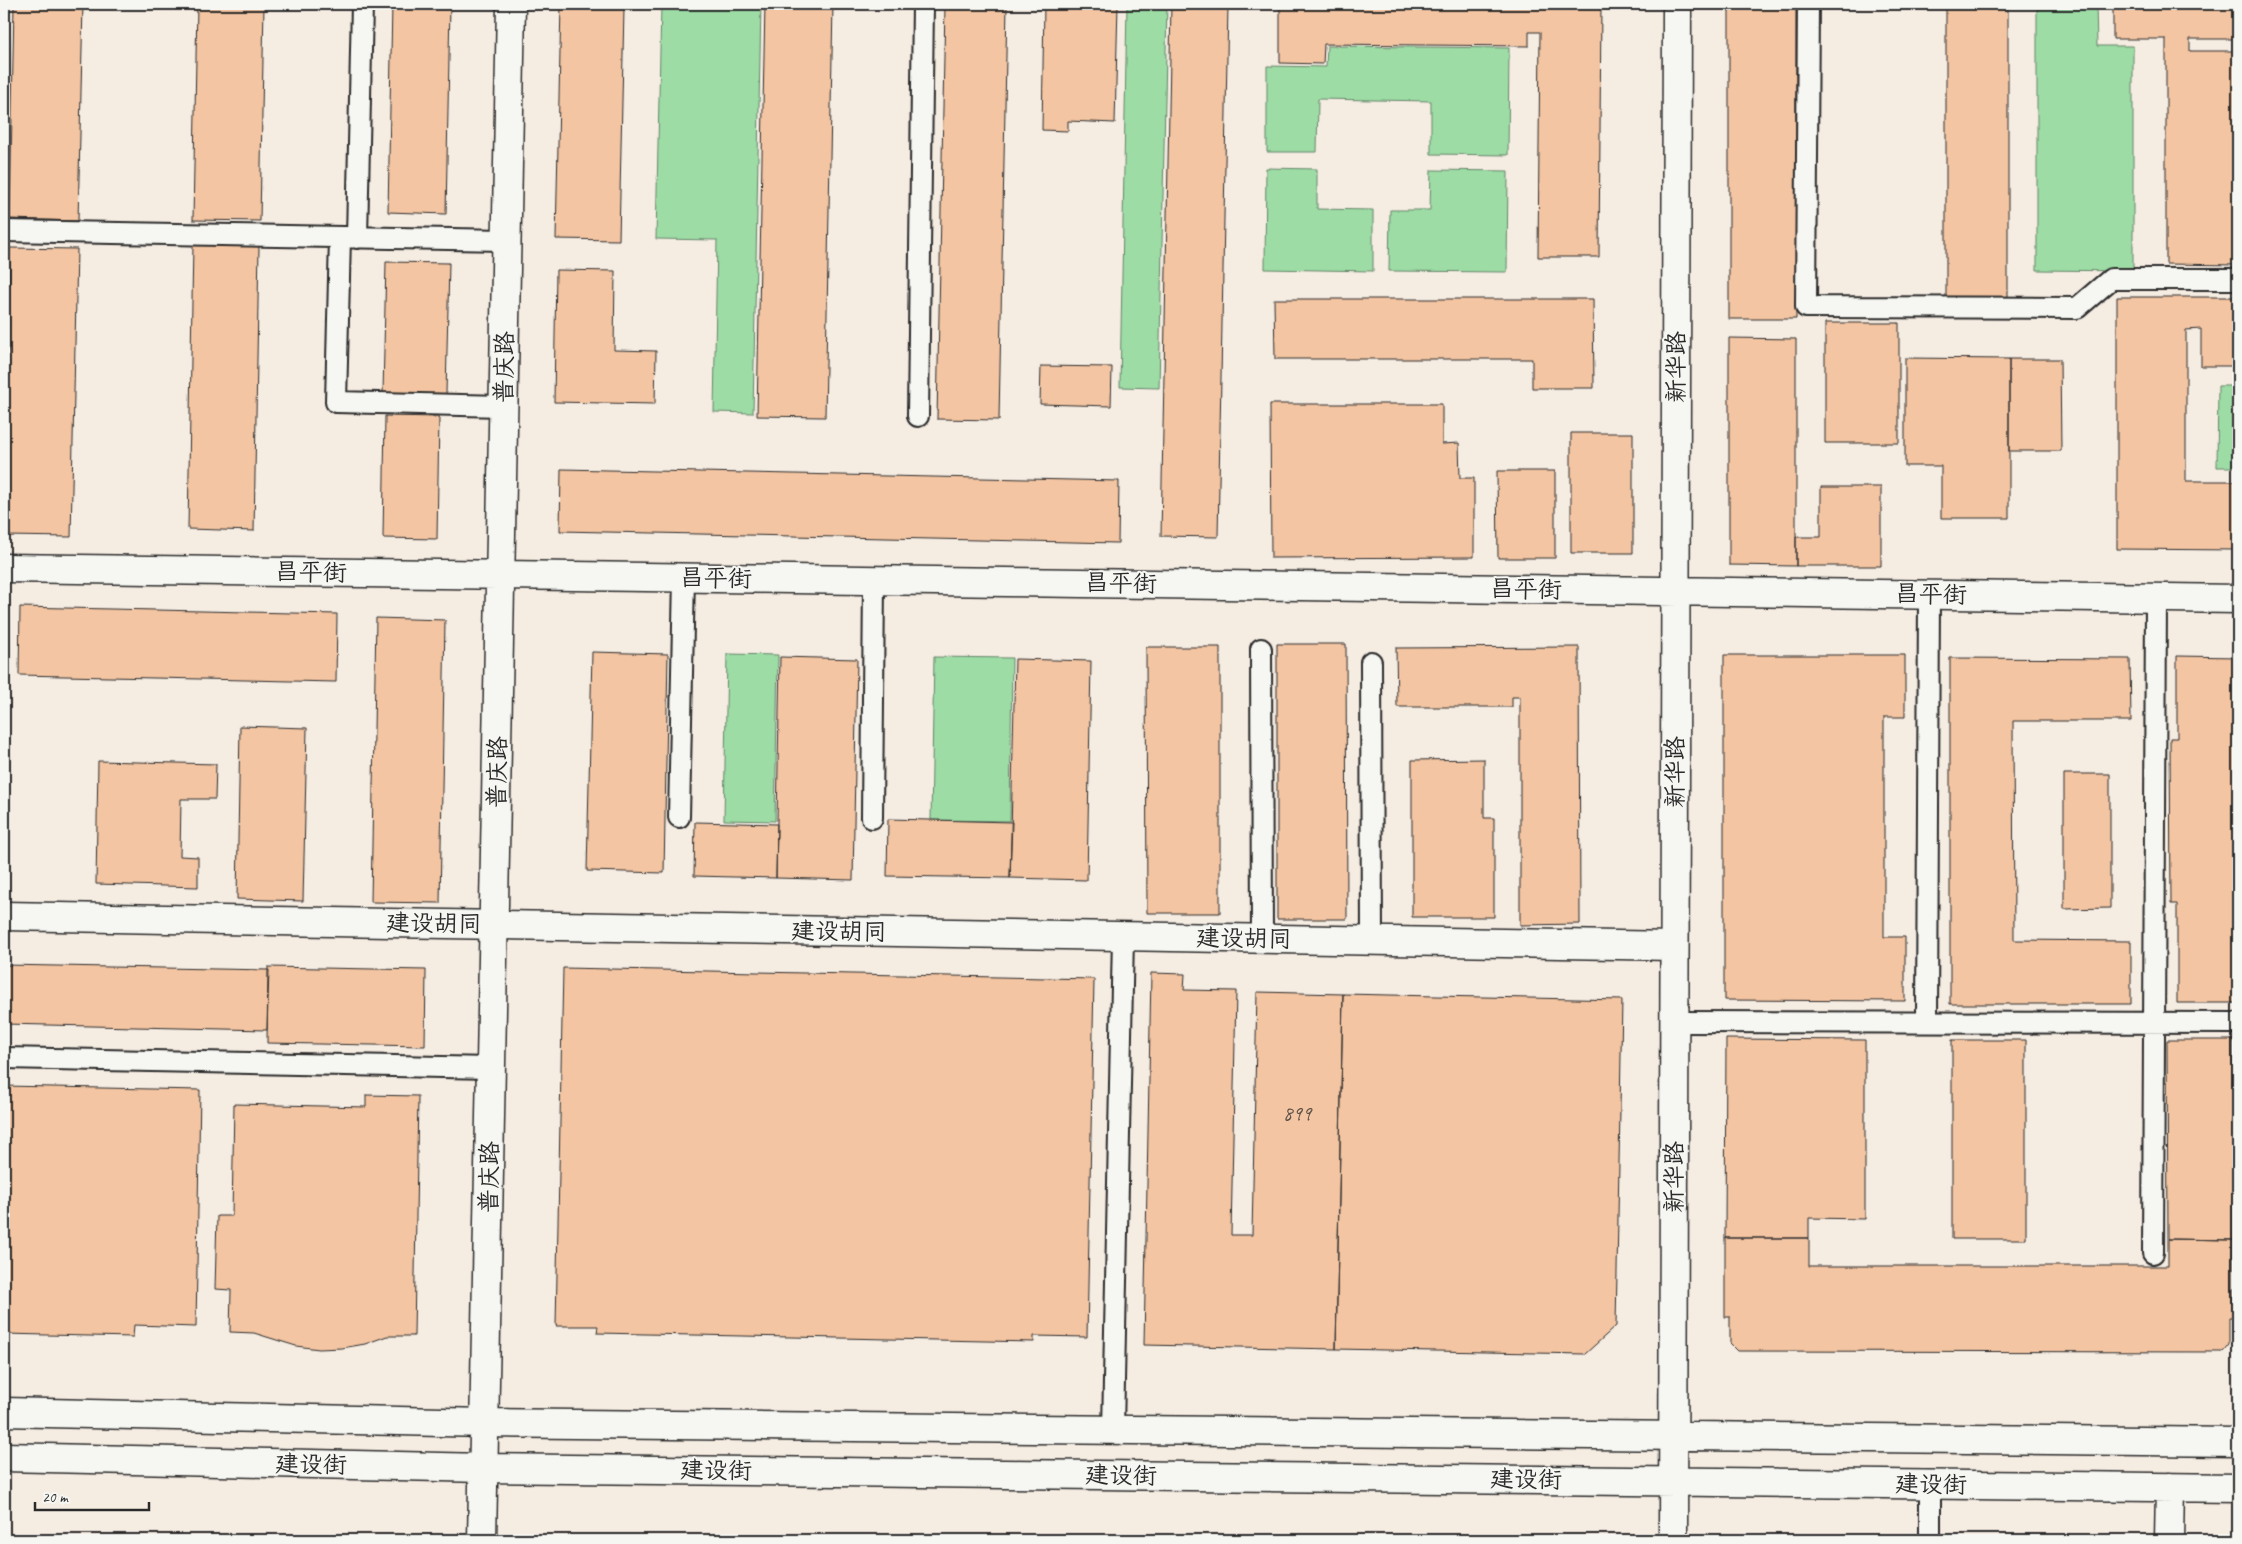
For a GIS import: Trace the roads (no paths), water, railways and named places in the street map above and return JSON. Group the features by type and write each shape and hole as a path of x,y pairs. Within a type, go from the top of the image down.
{"street":[{"name":"普庆路","path":"482,1540 510,4"},
{"name":"新华路","path":"1674,1540 1677,4"},
{"name":"昌平街","path":"4,568 2238,599"},
{"name":"建设胡同","path":"4,916 1674,946"},
{"name":"建设街","path":"4,1412 484,1423 2238,1442"},
{"name":"建设街","path":"4,1457 484,1468 2238,1488"},
{"path":"2169,1540 2170,1487"}],"lane":[{"path":"362,4 336,402 503,406"},
{"path":"918,416 923,4"},
{"path":"1808,4 1806,307 2077,308 2111,279 2238,279"},
{"path":"4,231 506,240"},
{"path":"679,817 684,577"},
{"path":"872,818 874,580"},
{"path":"1927,1022 1929,594"},
{"path":"2153,1253 2156,598"},
{"path":"1261,649 1262,939"},
{"path":"1372,662 1372,941"},
{"path":"1113,1430 1123,936"},
{"path":"1674,1022 2238,1023"},
{"path":"4,1058 491,1068"},
{"path":"1930,1484 1930,1540"}]}
